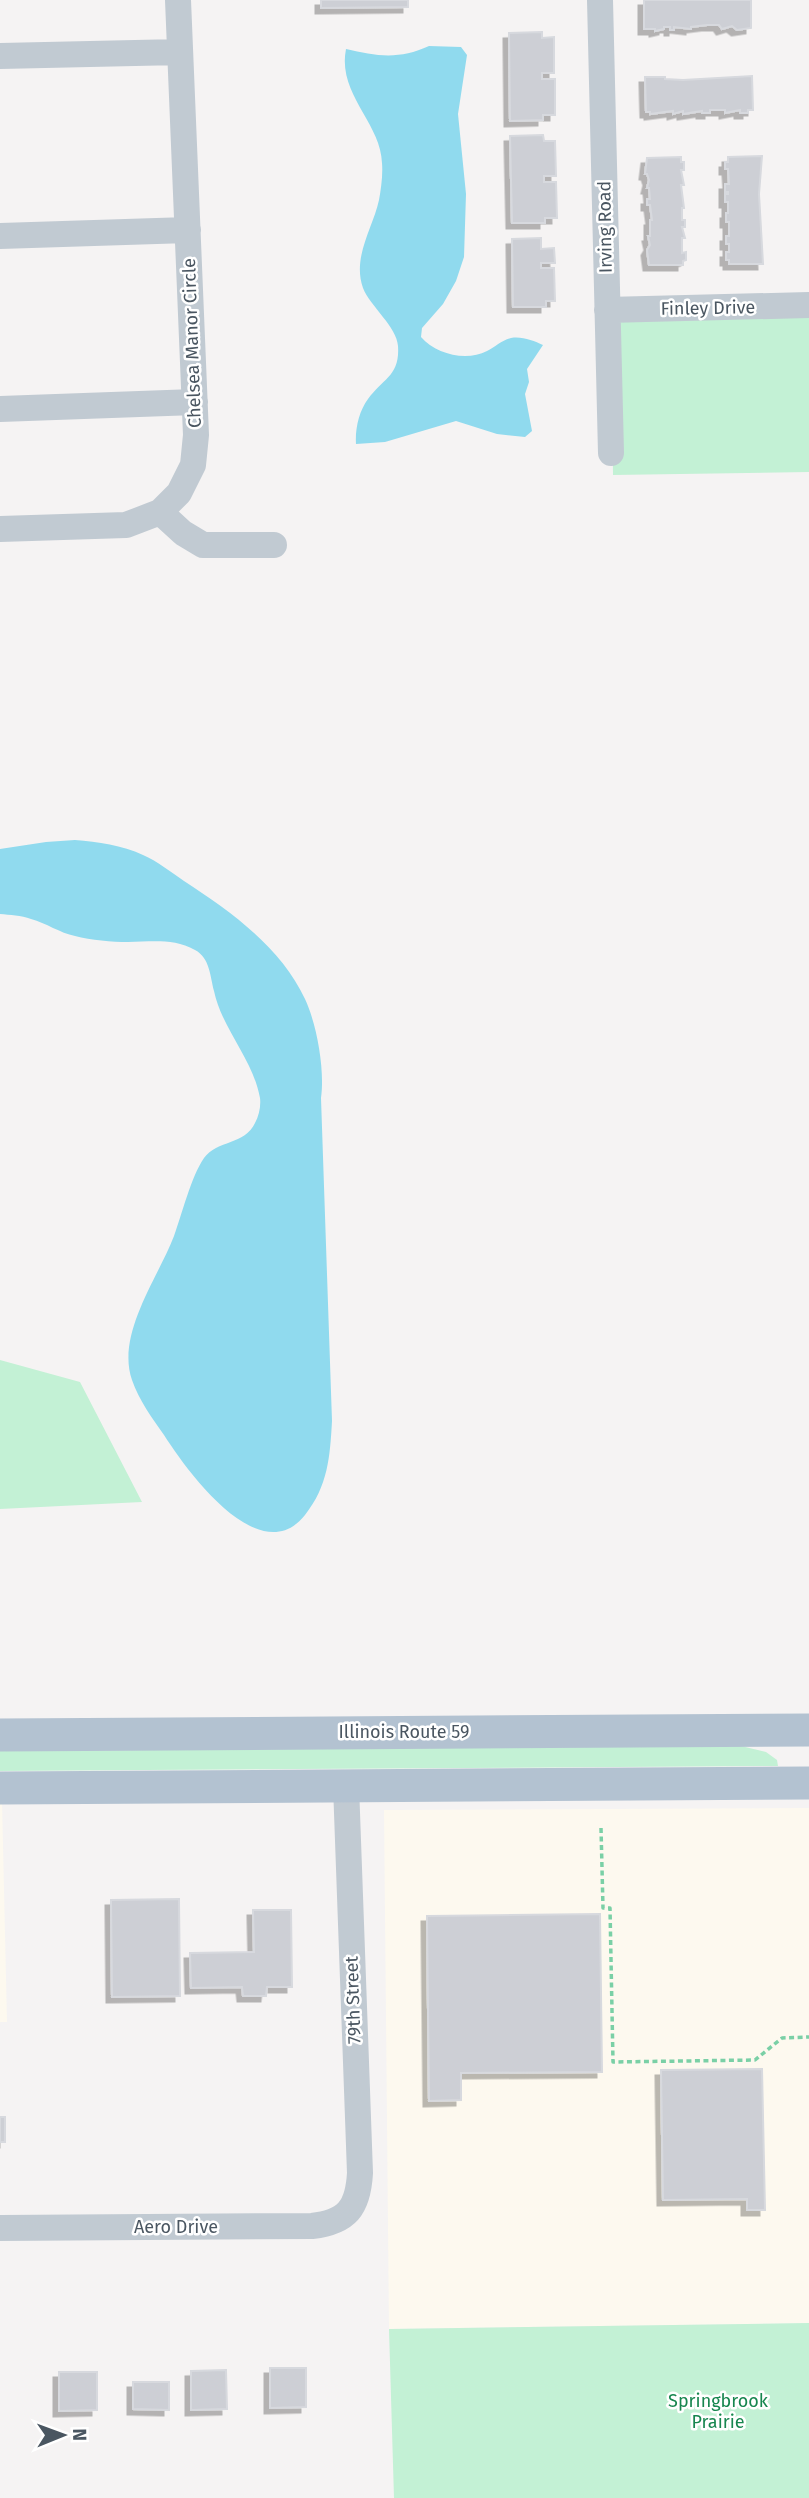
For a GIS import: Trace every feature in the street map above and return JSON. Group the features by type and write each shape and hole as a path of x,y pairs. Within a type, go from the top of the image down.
{"main road":[{"name":"Illinois Route 59","path":"0,1735 809,1730"},
{"path":"0,1788 809,1783"}],"street":[{"name":"Chelsea Manor Circle","path":"0,529 126,526 160,512 179,493 193,465 195,402 178,0"},
{"name":"Irving Road","path":"600,0 611,453"},
{"path":"0,56 180,52"},
{"path":"0,236 188,230"},
{"name":"Finley Drive","path":"607,310 809,306"},
{"path":"0,409 195,402"},
{"path":"160,512 183,533 203,545 274,545"},
{"name":"79th Street","path":"346,1785 360,2173 357,2194 348,2212"},
{"name":"Aero Drive","path":"0,2228 312,2227 332,2223 348,2212"}],"path":[{"path":"601,1828 603,1908 610,1908 612,2062 755,2060 782,2038 809,2037"}],"shaded area":[{"path":"2,1801 7,2022 0,2022"},
{"path":"809,1808 809,2323 389,2329 384,1810"}],"green space":[{"path":"809,309 809,472 613,475 611,312"},
{"path":"0,1360 80,1382 142,1502 0,1509"},
{"path":"741,1746 766,1752 777,1760 778,1766 0,1771 0,1751"},
{"name":"Springbrook Prairie","path":"809,2323 809,2498 394,2498 389,2329"}],"water":[{"path":"429,46 461,47 467,55 458,114 466,194 464,257 456,281 443,304 422,328 421,337 443,352 461,356 479,354 511,338 524,338 543,345 527,369 529,382 525,394 532,431 525,437 497,434 456,421 385,442 356,444 362,409 393,370 398,346 393,331 366,295 360,276 362,254 379,200 382,163 375,135 348,80 346,49 397,55"},
{"path":"75,840 118,846 148,857 236,918 268,947 295,980 313,1022 322,1074 332,1421 329,1459 319,1493 305,1515 287,1529 267,1532 247,1524 226,1510 189,1471 146,1409 132,1380 129,1362 134,1325 174,1236 195,1175 210,1152 238,1139 250,1130 259,1114 260,1098 251,1070 218,1005 209,968 200,953 170,942 95,940 64,933 27,918 0,914 0,849"}],"building":[{"path":"321,0 408,0 408,7 321,8"},
{"path":"644,0 751,0 751,28 737,30 732,26 722,29 719,25 707,25 691,29 644,29"},
{"path":"542,32 542,38 554,37 554,73 542,73 542,79 555,79 555,115 543,115 543,120 510,121 509,33"},
{"path":"752,76 753,110 748,110 748,113 740,113 740,110 725,113 725,110 710,110 710,113 702,111 683,114 683,111 673,114 673,111 650,114 646,112 645,77 683,80"},
{"path":"543,135 544,141 555,141 556,176 544,176 544,182 556,182 557,218 545,218 545,223 512,223 510,136"},
{"path":"762,156 759,194 763,264 729,264 729,260 726,260 726,252 729,252 726,236 729,236 729,222 726,222 728,202 725,202 725,194 728,192 725,192 725,184 729,184 725,162 728,162 728,157"},
{"path":"681,157 681,162 684,162 684,170 681,170 684,185 681,185 684,208 682,220 685,220 685,227 682,227 685,238 682,238 682,253 686,252 686,260 683,265 649,265 647,250 650,245 648,236 652,220 650,205 647,205 647,199 650,199 647,188 649,180 645,174 647,158"},
{"path":"541,238 541,249 554,248 555,263 541,263 541,268 554,268 555,301 546,301 546,307 513,307 512,239"},
{"path":"179,1899 180,1996 112,1997 111,1900"},
{"path":"253,1910 291,1910 292,1987 267,1987 266,1996 243,1996 242,1987 191,1988 190,1953 254,1952"},
{"path":"600,1914 602,2072 461,2073 461,2100 429,2101 427,1916"},
{"path":"762,2069 765,2210 747,2210 747,2199 663,2200 661,2070"},
{"path":"0,2117 5,2117 5,2142 0,2142"},
{"path":"270,2368 306,2368 306,2407 270,2408"},
{"path":"226,2370 227,2409 191,2410 191,2371"},
{"path":"59,2372 97,2372 97,2410 59,2411"},
{"path":"133,2382 169,2382 169,2410 133,2409"}]}
